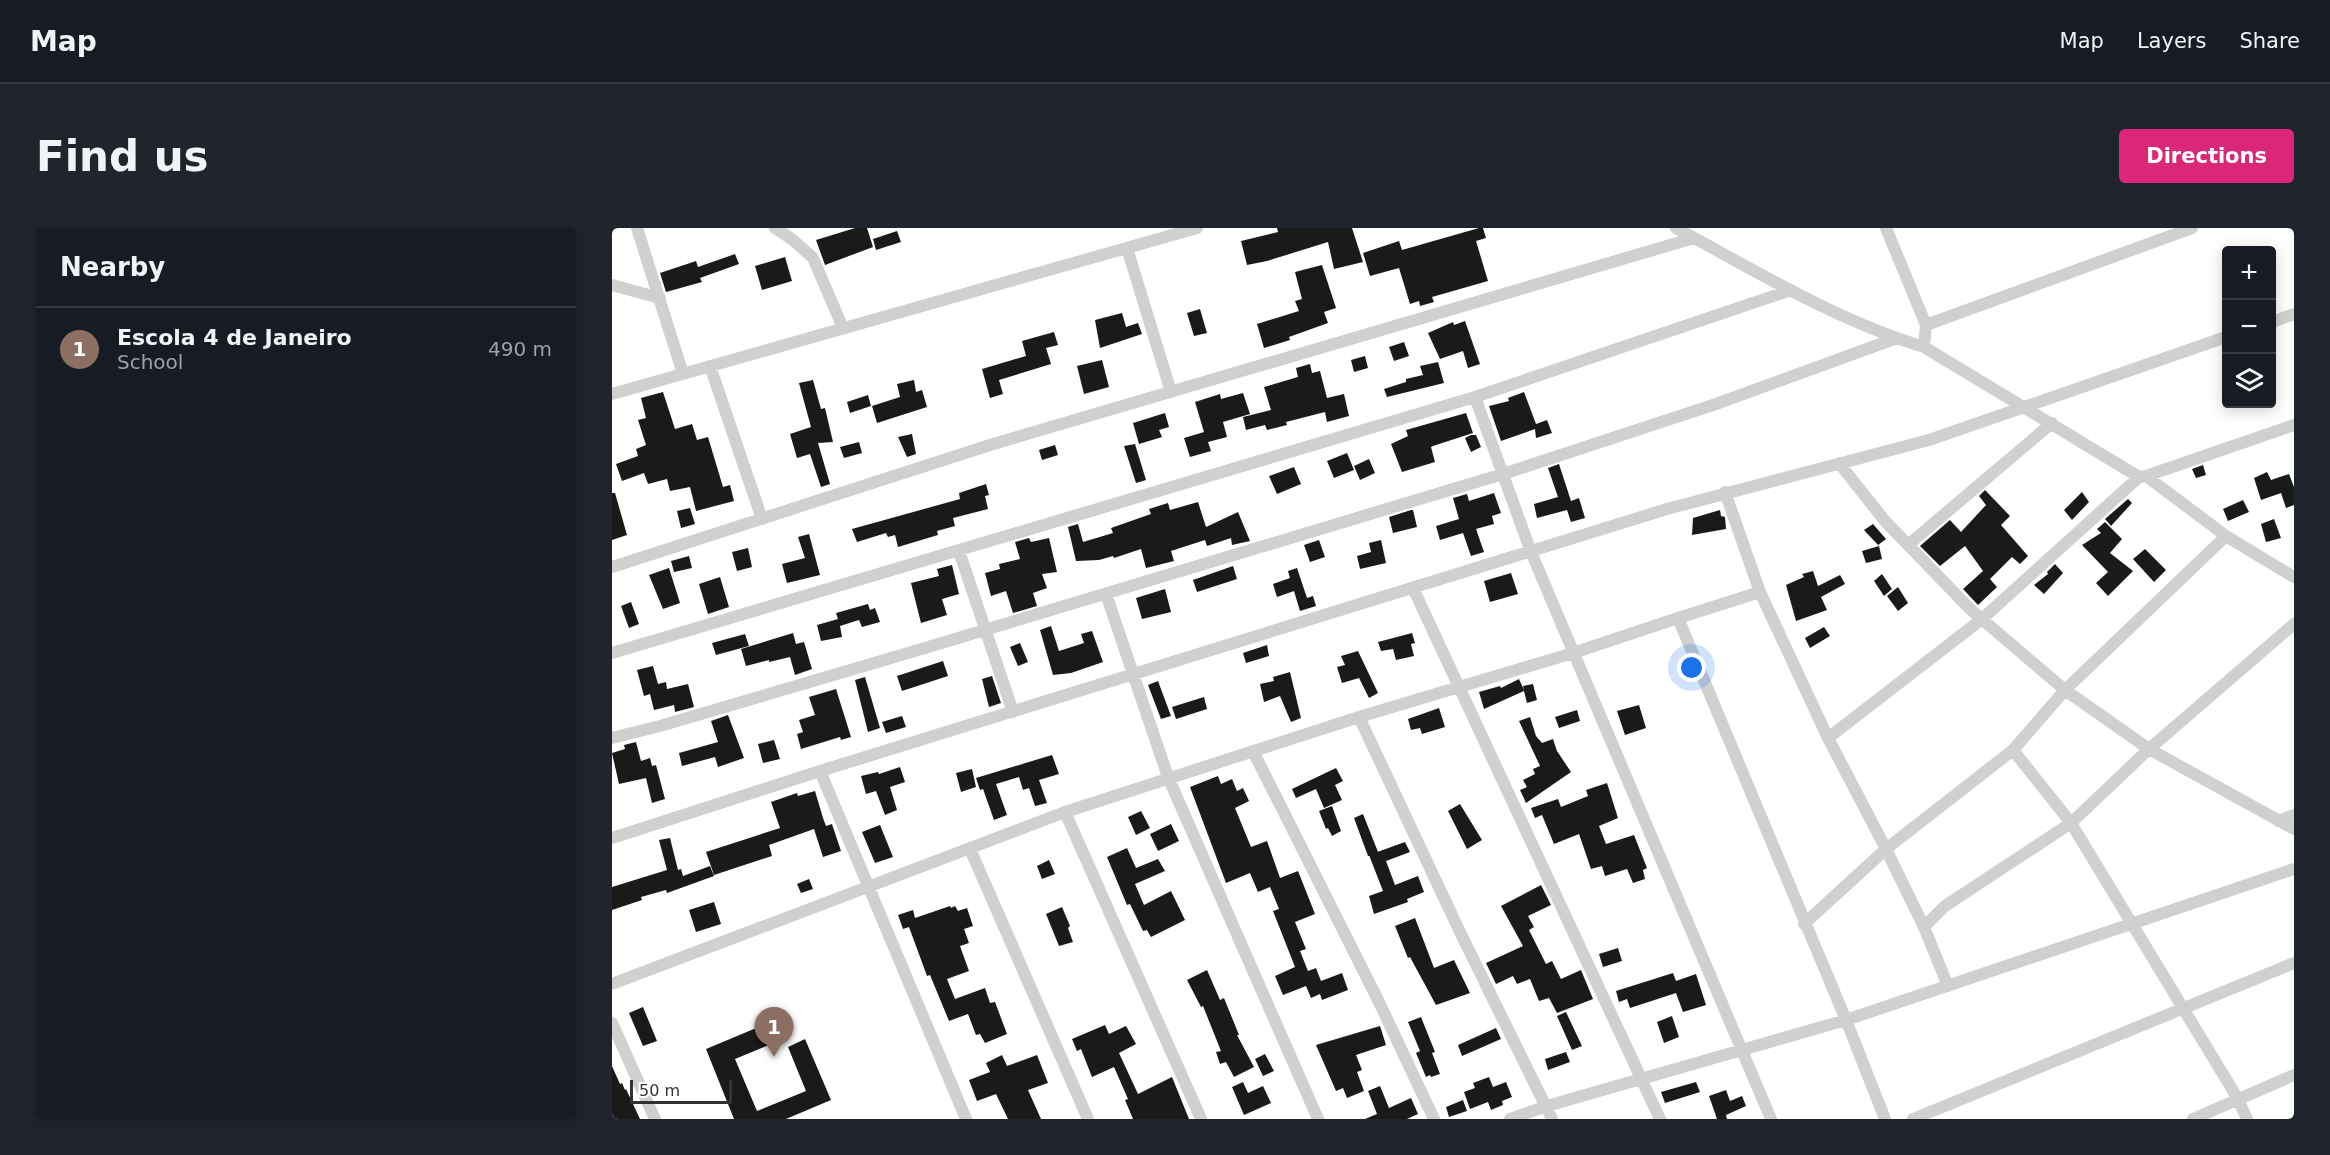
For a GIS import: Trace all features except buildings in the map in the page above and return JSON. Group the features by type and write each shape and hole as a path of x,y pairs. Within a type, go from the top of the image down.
{"street":[{"path":"637,228 683,374"},
{"path":"775,228 813,258 843,328"},
{"path":"612,394 1197,228"},
{"path":"1676,228 1791,290 1897,338 1924,346 2142,476 2226,536 2293,576"},
{"path":"1886,228 1926,325 1924,346"},
{"path":"1926,325 2193,228"},
{"path":"612,567 990,445 1694,238"},
{"path":"1127,248 1171,392"},
{"path":"612,285 660,298"},
{"path":"612,653 1475,397 1791,290"},
{"path":"2276,320 2294,314"},
{"path":"612,738 671,723 984,631 1503,474 1713,405 1897,338"},
{"path":"612,838 820,771 1667,508 1929,440 2222,338"},
{"path":"710,366 762,519"},
{"path":"1475,397 1531,552 1771,1119"},
{"path":"1908,545 2052,423"},
{"path":"1828,738 1982,619 2142,476 2294,425"},
{"path":"1839,463 1885,521 1908,545 1982,619 2065,690 2149,749 2294,830"},
{"path":"1725,492 1760,592 1828,738 1924,927 1948,986"},
{"path":"1804,924 1886,849 2013,750 2065,690 2226,536"},
{"path":"958,551 1013,712"},
{"path":"1413,588 1660,1119"},
{"path":"612,984 1065,812 1168,777 1457,686 1573,653 1760,592"},
{"path":"1106,594 1168,777 1318,1119"},
{"path":"1678,618 1846,1020 1884,1119"},
{"path":"1924,927 1946,906 2071,823 2149,749 2294,624"},
{"path":"1359,717 1460,932 1552,1119"},
{"path":"2013,750 2071,823 2238,1099 2247,1119"},
{"path":"1253,751 1374,991 1434,1119"},
{"path":"820,771 966,1119"},
{"path":"1065,812 1201,1119"},
{"path":"2278,821 2294,815"},
{"path":"970,849 1088,1119"},
{"path":"1510,1119 1547,1106 1846,1020 2294,869"},
{"path":"1913,1119 2184,1010 2294,963"},
{"path":"612,1023 656,1119"},
{"path":"2193,1119 2294,1075"}],"place":[{"name":"Escola 4 de Janeiro","path":"774,1057"}]}
